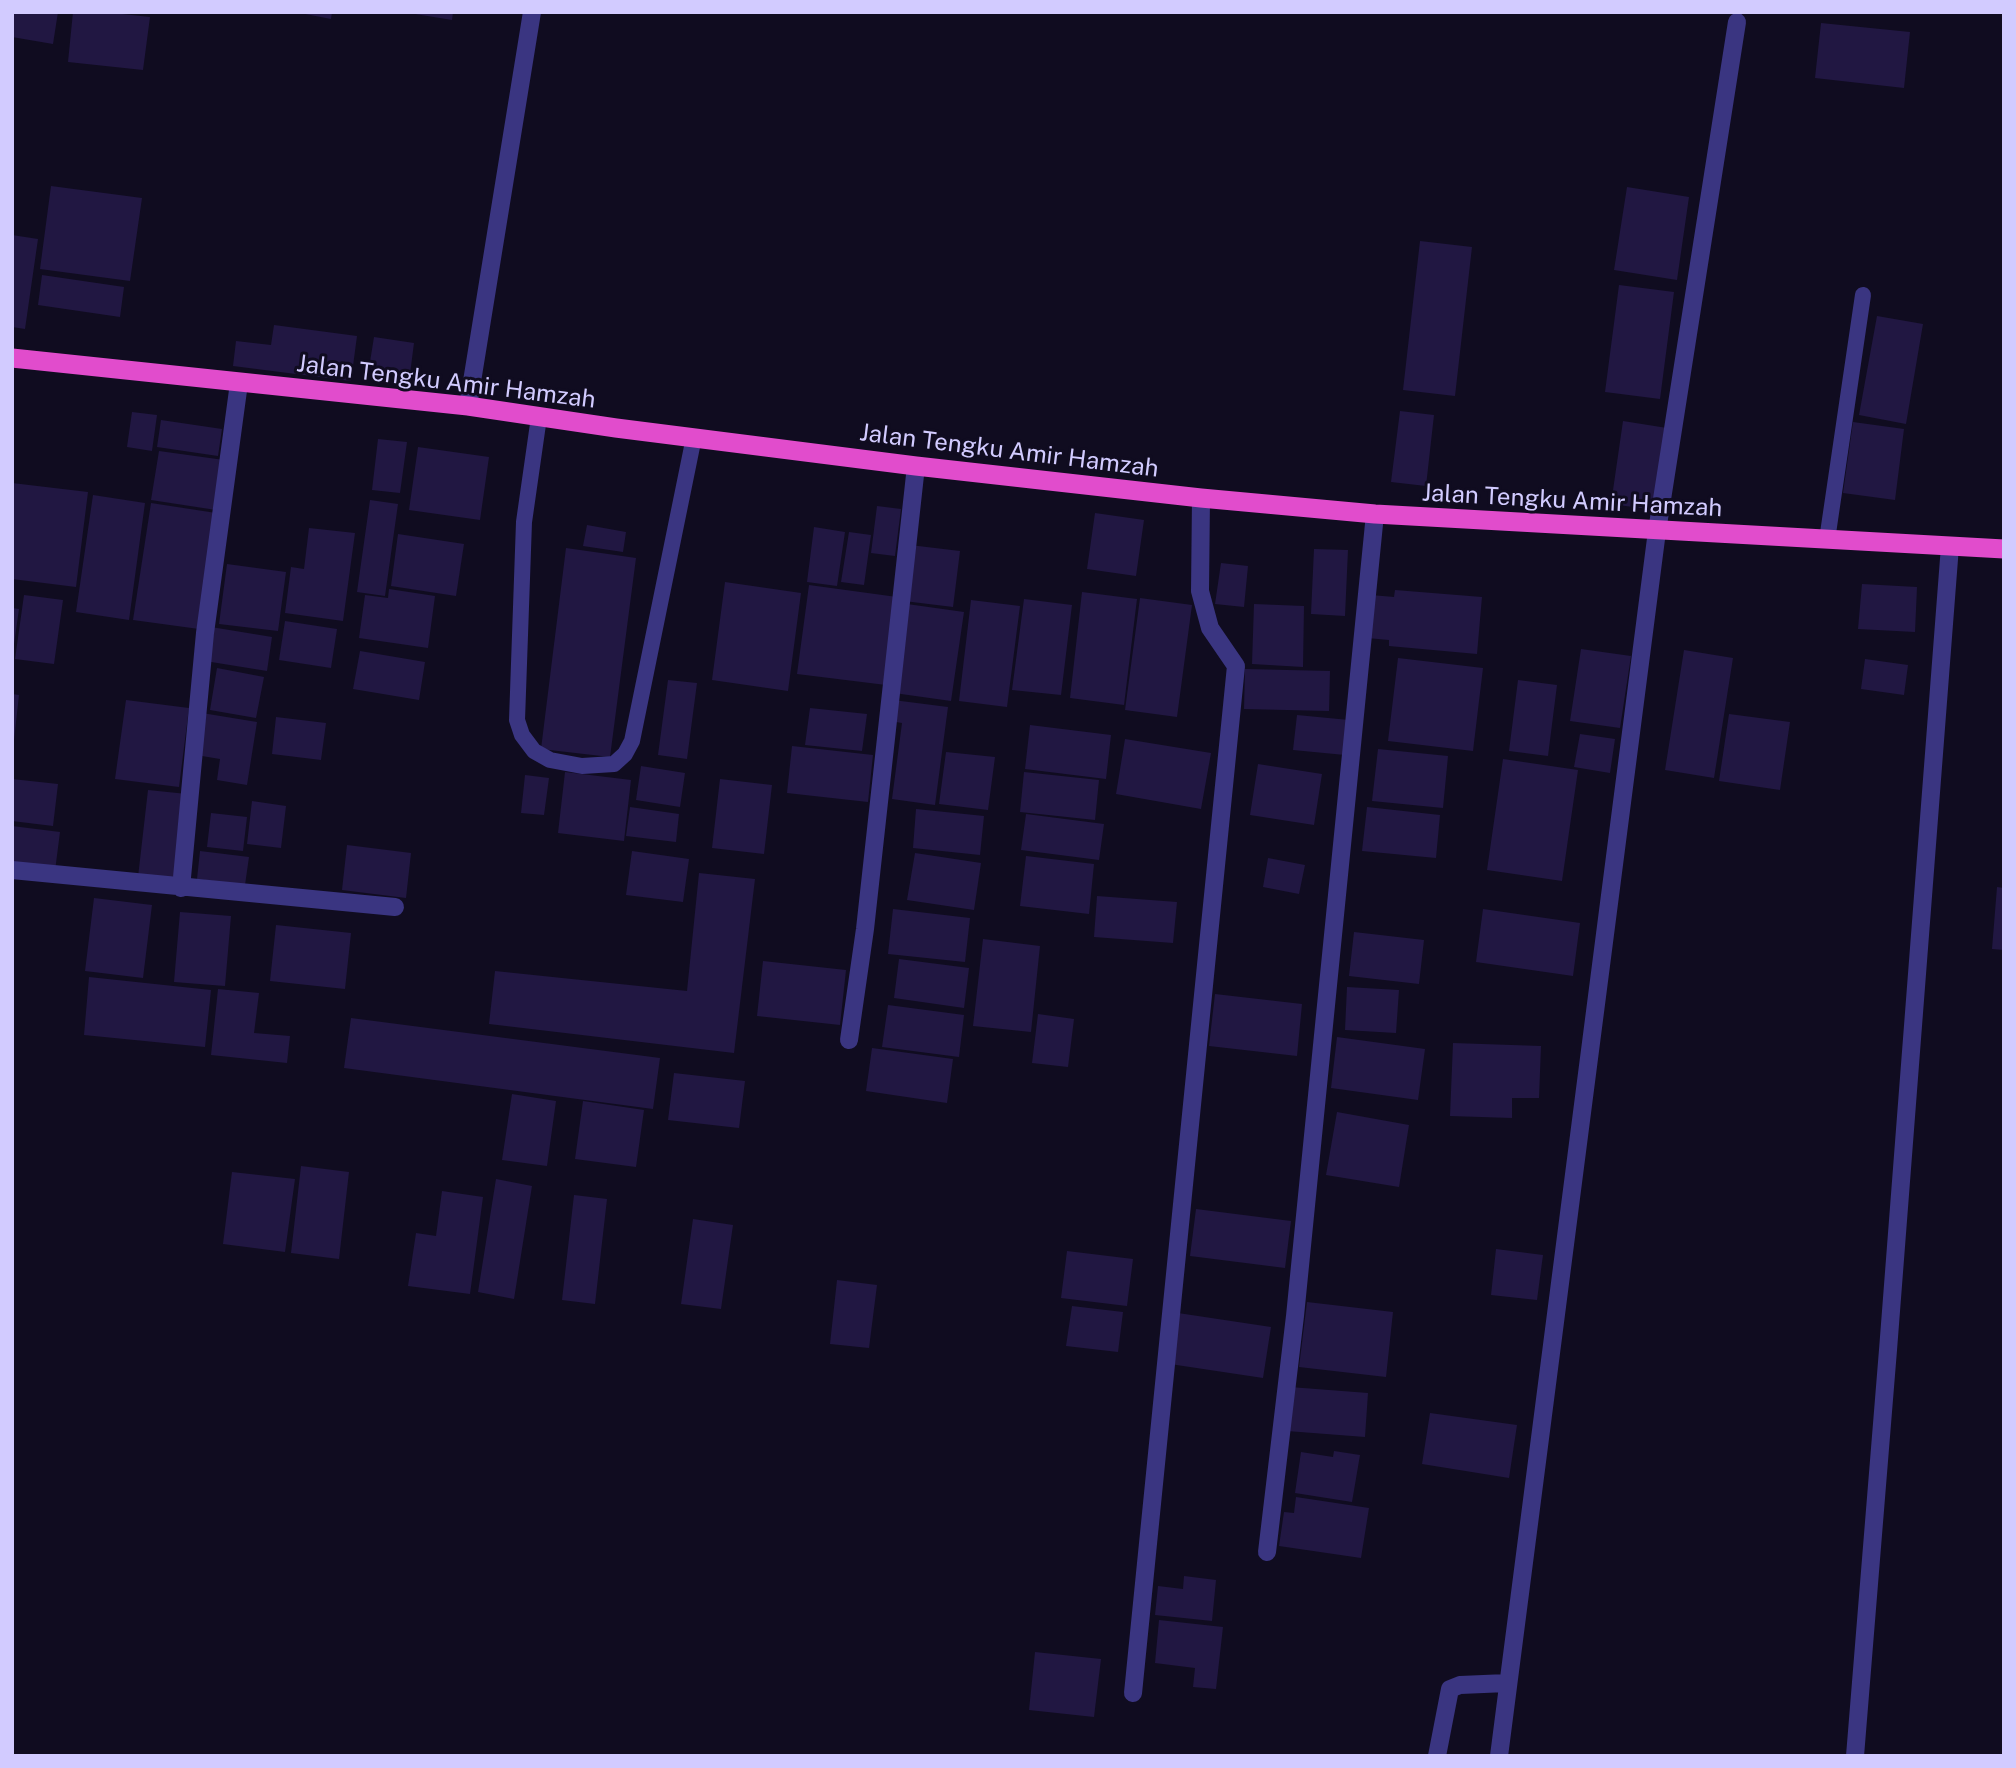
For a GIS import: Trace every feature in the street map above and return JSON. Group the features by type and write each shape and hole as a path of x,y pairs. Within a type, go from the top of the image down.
{"highway":[{"name":"Jalan Tengku Amir Hamzah","path":"12,358 468,406 916,466 1201,498 1375,514 2004,549"}],"street":[{"path":"468,406 532,12"},
{"path":"1499,1756 1657,531 1737,22"},
{"path":"181,888 205,633 239,383"},
{"path":"849,1040 865,929 916,466"},
{"path":"1133,1693 1236,666 1210,628 1199,591 1201,498"},
{"path":"1267,1552 1295,1316 1375,514"},
{"path":"1855,1756 1950,546"},
{"path":"12,870 396,908"},
{"path":"1437,1756 1450,1689 1460,1685 1507,1683"}],"lane":[{"path":"1827,540 1863,295"},
{"path":"539,417 524,522 517,720 522,735 534,751 550,760 582,766 614,764 625,754 632,741 694,438"}],"building":[{"path":"12,12 58,12 53,44 12,37"},
{"path":"73,12 150,17 143,70 68,62"},
{"path":"295,12 332,12 331,19"},
{"path":"403,12 453,12 452,20"},
{"path":"1821,23 1910,32 1904,88 1815,78"},
{"path":"51,186 142,198 130,281 40,269"},
{"path":"1627,187 1689,197 1677,280 1614,270"},
{"path":"12,235 38,239 25,329 12,327"},
{"path":"1420,241 1472,247 1455,396 1403,390"},
{"path":"42,275 124,287 120,317 38,305"},
{"path":"1619,285 1674,292 1660,399 1605,392"},
{"path":"1877,316 1923,324 1906,424 1859,415"},
{"path":"274,325 357,336 351,381 233,366 236,341 271,345"},
{"path":"374,337 414,343 410,374 369,368"},
{"path":"1400,411 1434,415 1426,486 1391,482"},
{"path":"132,412 157,415 152,451 127,447"},
{"path":"161,420 222,429 218,456 157,447"},
{"path":"1623,421 1667,428 1655,510 1611,504"},
{"path":"1853,422 1904,429 1895,500 1843,493"},
{"path":"378,439 407,442 400,493 372,490"},
{"path":"418,447 489,457 480,520 409,510"},
{"path":"159,451 224,460 216,510 151,500"},
{"path":"12,483 88,492 76,587 12,579"},
{"path":"93,495 145,503 129,620 76,612"},
{"path":"370,500 398,504 385,596 357,592"},
{"path":"151,503 216,513 199,629 133,620"},
{"path":"877,506 901,509 895,556 871,553"},
{"path":"1095,513 1144,520 1136,576 1087,569"},
{"path":"587,525 626,532 623,552 583,546"},
{"path":"814,527 845,532 837,586 807,582"},
{"path":"309,528 355,533 343,621 285,613 291,567 304,569"},
{"path":"849,532 871,535 864,585 841,582"},
{"path":"398,534 464,544 456,596 391,586"},
{"path":"910,545 960,551 953,607 904,601"},
{"path":"566,548 636,558 610,757 541,749"},
{"path":"1314,549 1348,550 1345,616 1311,614"},
{"path":"1221,563 1248,566 1244,607 1215,604"},
{"path":"227,564 286,572 278,631 219,624"},
{"path":"725,582 801,593 788,691 712,680"},
{"path":"1862,584 1917,587 1915,632 1858,629"},
{"path":"809,585 897,597 886,685 797,674"},
{"path":"389,589 435,596 428,648 359,638 365,595 388,598"},
{"path":"1395,590 1482,597 1477,654 1389,646 1389,640 1367,638 1371,595 1394,597"},
{"path":"1082,592 1137,599 1124,705 1070,698"},
{"path":"24,595 63,600 54,664 15,659"},
{"path":"1140,598 1192,605 1177,717 1125,710"},
{"path":"1024,599 1072,605 1061,695 1012,690"},
{"path":"971,600 1020,606 1007,707 959,701"},
{"path":"907,604 964,612 951,701 894,693"},
{"path":"1254,604 1304,606 1303,667 1252,664"},
{"path":"12,608 19,609 14,644 12,644"},
{"path":"285,621 337,629 331,668 279,660"},
{"path":"211,627 272,637 267,671 205,661"},
{"path":"1581,649 1631,656 1620,728 1570,721"},
{"path":"1684,650 1733,658 1714,778 1665,770"},
{"path":"360,651 425,662 419,700 353,689"},
{"path":"1398,658 1483,668 1473,751 1388,741"},
{"path":"1865,659 1908,665 1904,695 1861,689"},
{"path":"217,668 264,677 256,718 210,710"},
{"path":"1245,669 1330,671 1329,711 1244,709"},
{"path":"668,680 697,683 687,759 658,755"},
{"path":"1518,680 1557,685 1548,756 1509,751"},
{"path":"12,694 19,695 14,740 12,740"},
{"path":"126,700 189,708 179,787 115,779"},
{"path":"893,700 948,707 935,805 892,799 902,723 890,721"},
{"path":"810,708 867,714 862,751 805,745"},
{"path":"202,713 257,722 247,785 217,780 220,759 196,755"},
{"path":"1729,714 1790,722 1780,790 1719,781"},
{"path":"1297,715 1349,720 1345,755 1293,750"},
{"path":"276,717 326,723 321,760 272,754"},
{"path":"1030,725 1111,735 1106,779 1025,769"},
{"path":"1580,734 1615,739 1610,773 1574,767"},
{"path":"1125,739 1211,753 1201,809 1116,794"},
{"path":"792,746 873,755 868,802 787,793"},
{"path":"1378,749 1448,756 1443,808 1372,801"},
{"path":"946,752 995,757 988,810 939,804"},
{"path":"1503,759 1578,770 1562,881 1487,870"},
{"path":"1258,764 1322,774 1314,825 1250,815"},
{"path":"641,766 685,773 680,807 636,800"},
{"path":"565,772 631,780 624,841 558,833"},
{"path":"1024,772 1099,780 1095,820 1020,812"},
{"path":"525,775 549,778 544,815 521,813"},
{"path":"12,779 58,784 53,826 12,821"},
{"path":"720,779 772,785 764,854 712,848"},
{"path":"148,790 187,794 177,882 138,877"},
{"path":"252,801 286,806 281,848 247,844"},
{"path":"630,807 679,814 676,842 626,836"},
{"path":"1367,807 1440,815 1436,858 1362,851"},
{"path":"916,809 984,816 980,855 913,848"},
{"path":"211,813 247,817 243,851 207,847"},
{"path":"1026,814 1104,824 1099,860 1021,850"},
{"path":"12,826 60,832 55,871 12,866"},
{"path":"347,845 411,853 406,898 342,890"},
{"path":"200,851 249,857 245,885 197,879"},
{"path":"632,851 689,859 683,902 626,895"},
{"path":"915,853 981,863 974,910 907,900"},
{"path":"1026,856 1094,864 1089,914 1020,906"},
{"path":"1268,858 1305,865 1299,894 1263,887"},
{"path":"699,873 755,879 734,1053 489,1024 495,971 687,991"},
{"path":"1997,887 2004,888 2004,950 1992,949"},
{"path":"1097,896 1177,902 1173,943 1094,937"},
{"path":"94,898 152,905 143,978 85,971"},
{"path":"893,909 970,918 965,962 888,954"},
{"path":"1483,909 1580,923 1573,976 1476,962"},
{"path":"180,912 231,916 225,986 174,982"},
{"path":"276,925 351,933 345,989 270,981"},
{"path":"1354,932 1424,940 1419,984 1349,976"},
{"path":"983,939 1040,946 1031,1032 973,1026"},
{"path":"899,959 969,968 964,1008 894,998"},
{"path":"763,961 846,970 840,1025 757,1016"},
{"path":"89,977 211,990 205,1047 84,1035"},
{"path":"1347,987 1399,990 1396,1033 1345,1030"},
{"path":"218,989 259,993 254,1033 290,1036 287,1063 211,1055"},
{"path":"1215,994 1302,1004 1297,1056 1209,1046"},
{"path":"888,1005 964,1015 959,1057 882,1047"},
{"path":"1038,1014 1074,1019 1068,1067 1032,1063"},
{"path":"351,1018 660,1058 653,1109 344,1068"},
{"path":"1337,1037 1425,1049 1418,1100 1331,1088"},
{"path":"1453,1043 1541,1046 1539,1098 1512,1098 1512,1118 1450,1116"},
{"path":"872,1048 953,1059 947,1103 866,1091"},
{"path":"674,1073 745,1081 739,1128 668,1120"},
{"path":"512,1094 556,1101 547,1166 502,1160"},
{"path":"583,1101 644,1110 636,1167 575,1159"},
{"path":"1337,1112 1409,1125 1399,1187 1326,1175"},
{"path":"301,1166 349,1172 339,1259 291,1253"},
{"path":"232,1172 295,1179 285,1252 223,1244"},
{"path":"496,1179 532,1186 514,1299 478,1292"},
{"path":"442,1191 483,1197 470,1294 408,1286 416,1233 436,1236"},
{"path":"574,1195 607,1199 595,1304 562,1300"},
{"path":"1196,1209 1291,1221 1285,1268 1190,1256"},
{"path":"693,1219 733,1225 721,1309 681,1304"},
{"path":"1496,1249 1543,1255 1537,1300 1491,1295"},
{"path":"1067,1251 1133,1259 1127,1306 1061,1298"},
{"path":"837,1280 877,1285 869,1348 830,1344"},
{"path":"1307,1302 1393,1312 1386,1377 1299,1367"},
{"path":"1072,1306 1123,1312 1118,1352 1066,1346"},
{"path":"1178,1313 1271,1327 1263,1378 1170,1364"},
{"path":"1290,1387 1368,1393 1365,1437 1287,1431"},
{"path":"1430,1413 1517,1425 1509,1478 1422,1464"},
{"path":"1334,1451 1360,1455 1352,1502 1295,1493 1301,1452 1333,1457"},
{"path":"1296,1497 1369,1508 1361,1558 1279,1546 1284,1512 1294,1513"},
{"path":"1184,1576 1216,1580 1212,1621 1155,1615 1158,1586 1183,1589"},
{"path":"1159,1620 1223,1627 1216,1689 1193,1687 1195,1668 1155,1663"},
{"path":"1035,1652 1101,1659 1094,1717 1029,1710"}]}
